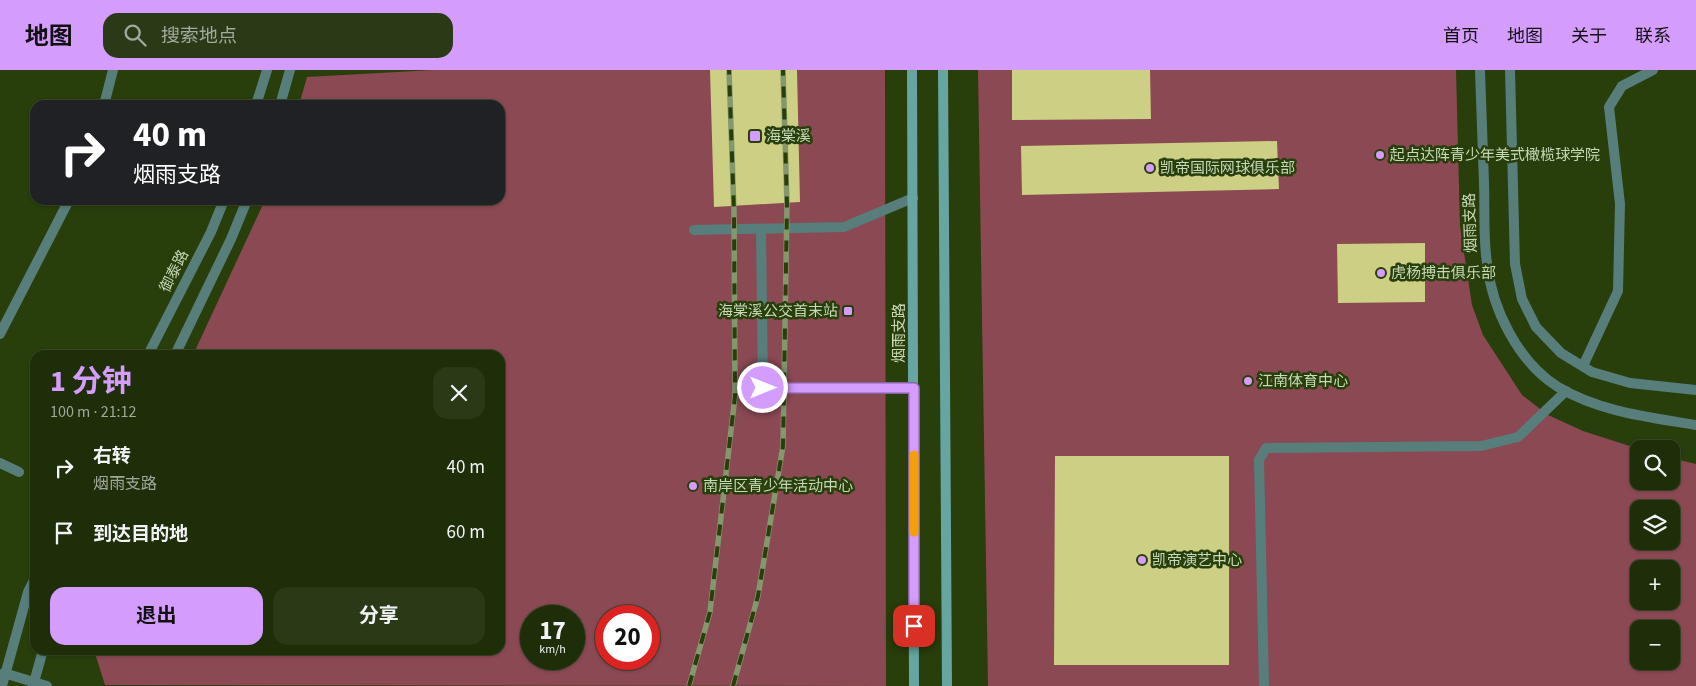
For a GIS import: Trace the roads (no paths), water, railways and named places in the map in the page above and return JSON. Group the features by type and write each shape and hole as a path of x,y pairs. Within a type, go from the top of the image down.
{"main road":[{"name":"烟雨支路","path":"912,70 914,686"},
{"path":"943,70 947,686"}],"street":[{"path":"105,100 112,70"},
{"path":"258,100 267,70"},
{"path":"281,100 290,70"},
{"name":"烟雨支路","path":"1480,70 1487,264 1498,306 1509,332 1529,362 1566,391 1591,403 1633,415 1696,425"},
{"path":"1510,70 1515,264 1522,299 1536,326 1561,354 1592,372 1630,383 1696,390"},
{"path":"1583,366 1618,291 1620,204 1609,107 1622,86 1653,70"},
{"path":"694,230 844,226 913,198"},
{"path":"0,334 66,205"},
{"name":"御泰路","path":"151,350 211,232 222,205"},
{"path":"177,350 231,239 245,205"},
{"path":"761,229 763,388 914,388"},
{"path":"1264,686 1259,460 1266,448 1481,446 1518,437 1566,391"},
{"path":"0,463 19,472"},
{"path":"2,686 4,673 30,588"},
{"path":"33,684 42,655"},
{"path":"4,673 33,684 47,686"}],"railway":[{"path":"689,686 710,612 735,396 734,212 729,70"},
{"path":"733,686 758,596 783,446 787,205 783,70"}],"place":[{"name":"海棠溪","path":"755,136"},
{"name":"起点达阵青少年美式橄榄球学院","path":"1380,155"},
{"name":"凯帝国际网球俱乐部","path":"1150,168"},
{"name":"虎杨搏击俱乐部","path":"1381,273"},
{"name":"海棠溪公交首末站","path":"848,311"},
{"name":"江南体育中心","path":"1248,381"},
{"name":"南岸区青少年活动中心","path":"693,486"},
{"name":"凯帝演艺中心","path":"1142,560"}]}
